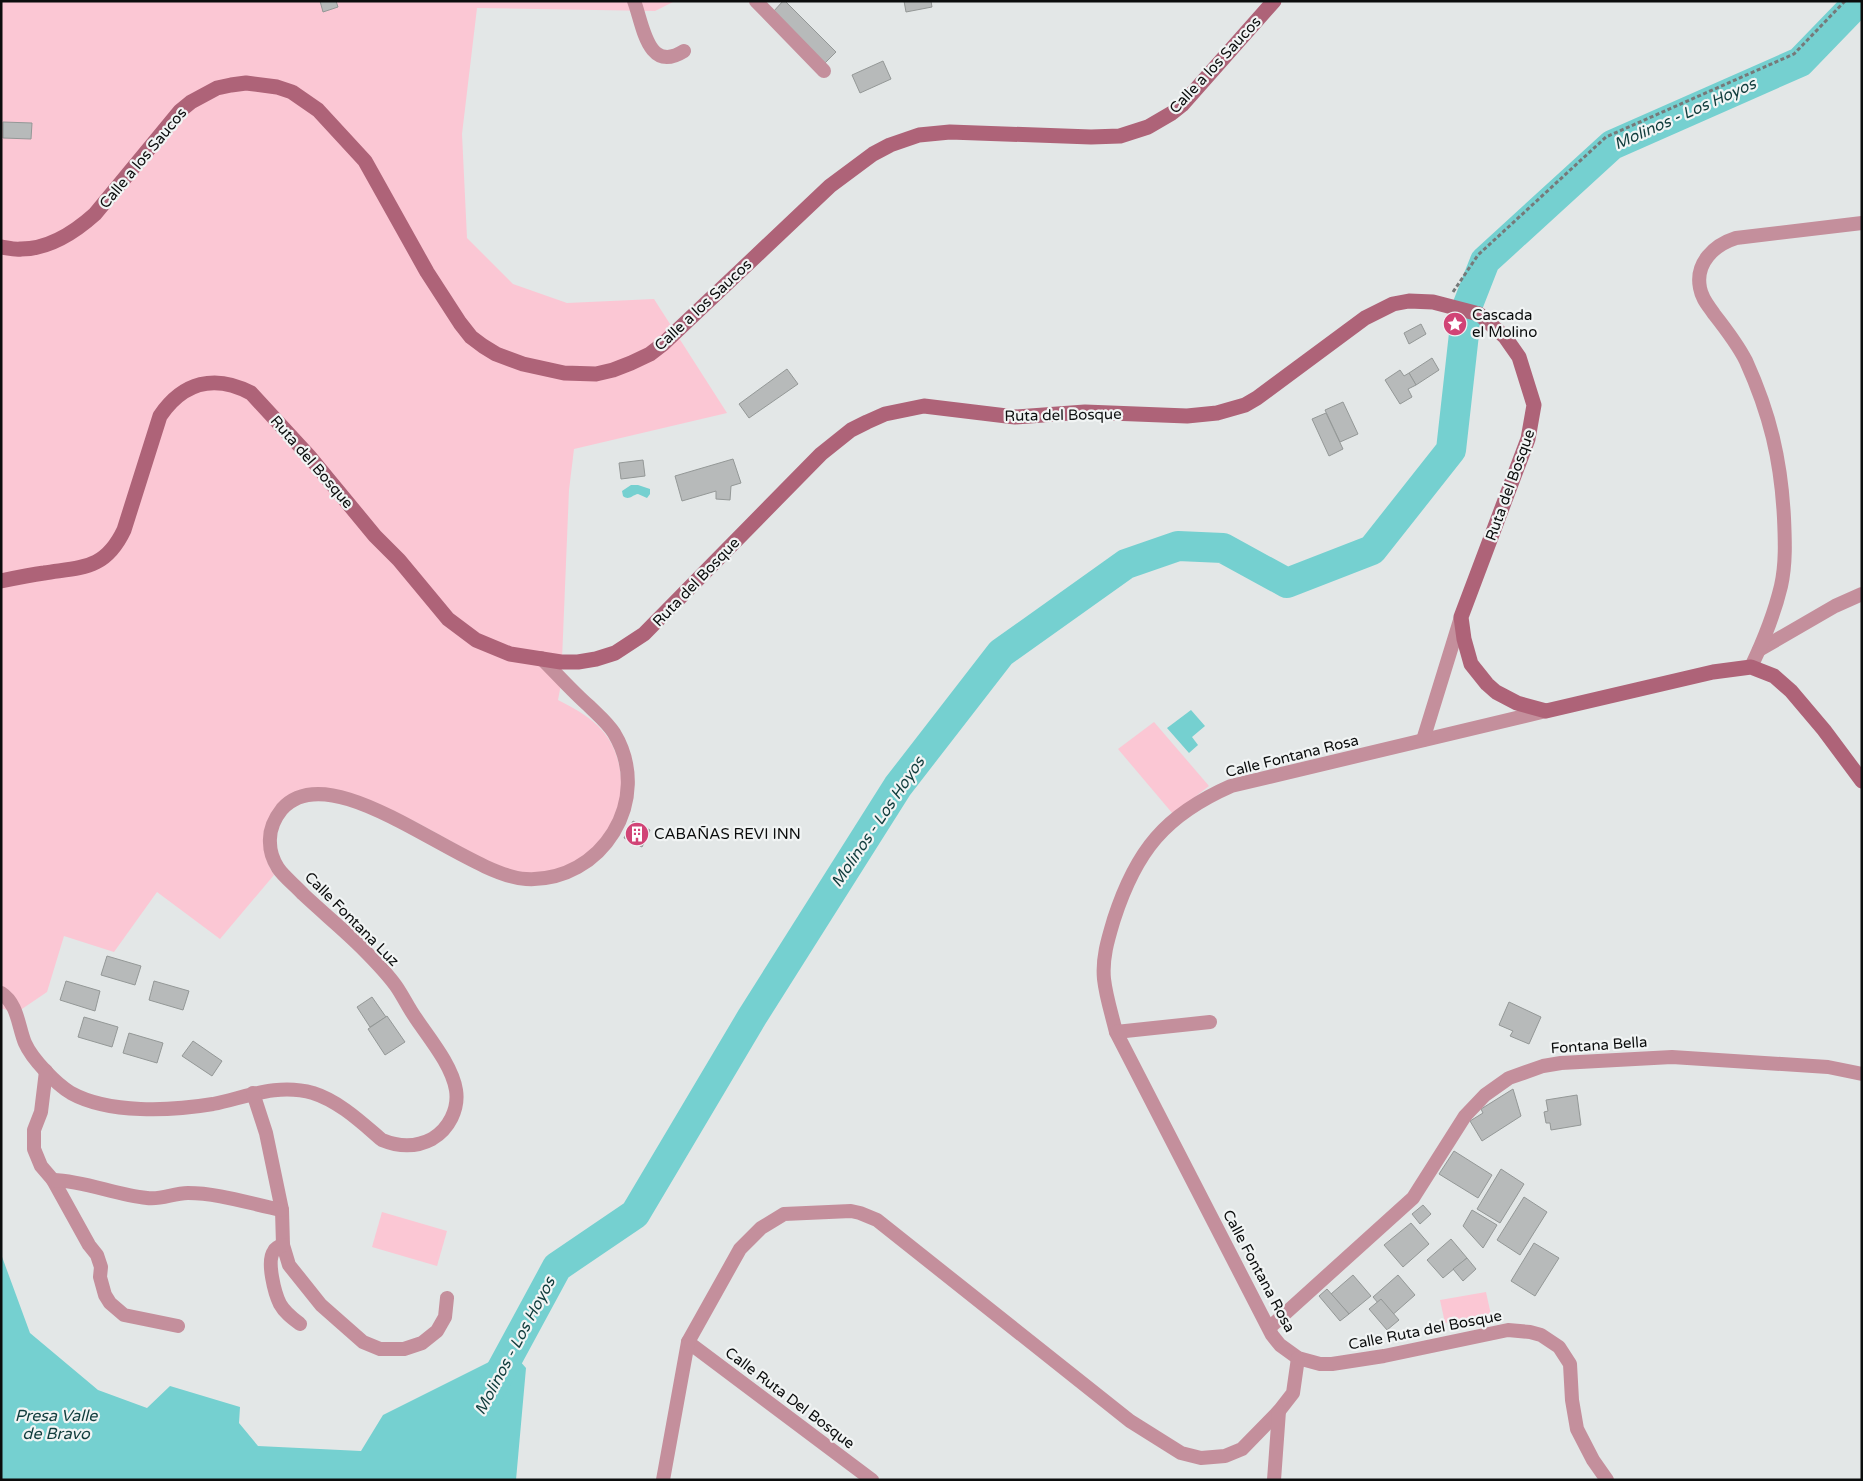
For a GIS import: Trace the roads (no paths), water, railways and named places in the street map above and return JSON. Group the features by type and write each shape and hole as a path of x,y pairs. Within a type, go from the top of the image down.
{"street":[{"path":"634,1 646,41 653,51 671,57 684,51"},
{"path":"756,1 824,71"},
{"name":"Calle a los Saucos","path":"1,247 21,249 38,246 54,241 83,225 95,214 180,111 203,94 217,88 246,83 277,87 292,92 318,110 365,161 427,272 471,337 496,354 523,364 564,373 596,374 631,363 650,354 663,344 830,186 882,149 904,139 934,133 1105,137 1120,136 1141,130 1160,121 1182,105 1274,1"},
{"path":"1751,667 1759,650 1781,585 1785,543 1782,489 1773,434 1763,403 1745,359 1702,297 1699,278 1701,268 1711,252 1718,246 1731,240 1862,223"},
{"name":"Ruta del Bosque","path":"1,580 75,570 86,567 106,556 120,539 124,530 156,426 167,406 184,391 194,386 218,382 229,384 251,393 309,456 374,536 399,560 448,619 461,630 492,648 510,654 561,662 596,659 615,653 644,634 821,454 851,430 885,414 924,406 1015,417 1085,412 1187,416 1217,413 1245,404 1263,395 1365,318 1392,304 1409,301 1453,303 1480,314 1505,337 1519,357 1534,405 1528,439 1461,616 1466,652 1478,675 1486,684 1507,698 1528,707 1546,711 1713,672 1751,667 1774,676 1791,690 1862,781"},
{"path":"1759,650 1835,606 1862,594"},
{"path":"1423,740 1461,616"},
{"name":"Calle Fontana Luz","path":"1,993 12,1004 26,1045 46,1071 72,1093 97,1103 139,1109 213,1104 253,1093 273,1090 298,1090 326,1098 382,1140 403,1146 414,1146 435,1137 450,1121 457,1100 452,1078 432,1040 394,984 360,946 279,869 271,851 270,831 279,813 294,799 313,793 324,794 371,807 483,866 510,877 524,879 553,877 580,867 602,849 619,823 627,793 625,762 614,734 606,721 540,658"},
{"name":"Calle Fontana Rosa","path":"1298,1358 1280,1344 1269,1328 1116,1032 1104,979 1106,947 1129,878 1143,854 1160,833 1191,806 1231,786 1546,711"},
{"path":"1116,1032 1210,1022"},
{"name":"Fontana Bella","path":"1269,1328 1413,1198 1464,1116 1474,1105 1496,1086 1525,1071 1560,1063 1672,1057 1828,1067 1862,1074"},
{"path":"46,1071 41,1112 37,1120 33,1139 34,1149 41,1166 53,1180 89,1245 97,1255 101,1267 102,1286 110,1303 124,1315 178,1326"},
{"path":"253,1093 266,1133 282,1210 284,1245 289,1265 321,1305 363,1342 380,1349 404,1349 422,1343 437,1331 445,1317 447,1298"},
{"path":"53,1180 74,1180 145,1198 160,1199 186,1193 201,1194 282,1210"},
{"path":"663,1480 688,1342 740,1248 761,1228 784,1214 860,1212 877,1220 1130,1421 1181,1454 1201,1458 1225,1456 1242,1448 1279,1411 1293,1393 1298,1358"},
{"path":"284,1245 275,1248 272,1254 270,1266 273,1283 280,1304 288,1315 300,1324"},
{"name":"Calle Ruta del Bosque","path":"1298,1358 1309,1362 1332,1364 1384,1356 1508,1330 1541,1335 1559,1347 1570,1364 1576,1429 1593,1460 1607,1480"},
{"name":"Calle Ruta Del Bosque","path":"688,1342 872,1480"},
{"path":"1274,1480 1279,1411"}],"water":[{"path":"631,485 650,489 650,494 647,498 638,494 629,498 623,496 622,491"},
{"path":"1191,710 1205,726 1192,737 1198,745 1189,753 1167,728"},
{"name":"Presa Valle de Bravo","path":"1,1254 30,1333 98,1390 147,1408 170,1386 240,1407 239,1423 258,1446 361,1451 383,1415 511,1351 526,1368 516,1480 1,1480"}],"waterway":[{"name":"Molinos - Los Hoyos","path":"492,1387 557,1267 635,1214 752,1017 898,786 1001,653 1126,564 1178,546 1223,548 1287,583 1372,550 1451,450 1467,307 1485,261 1612,145 1800,62 1859,1"}],"place":[{"name":"Cascada el Molino","path":"1455,324"},
{"name":"CABAÑAS REVI INN","path":"637,834"}]}
